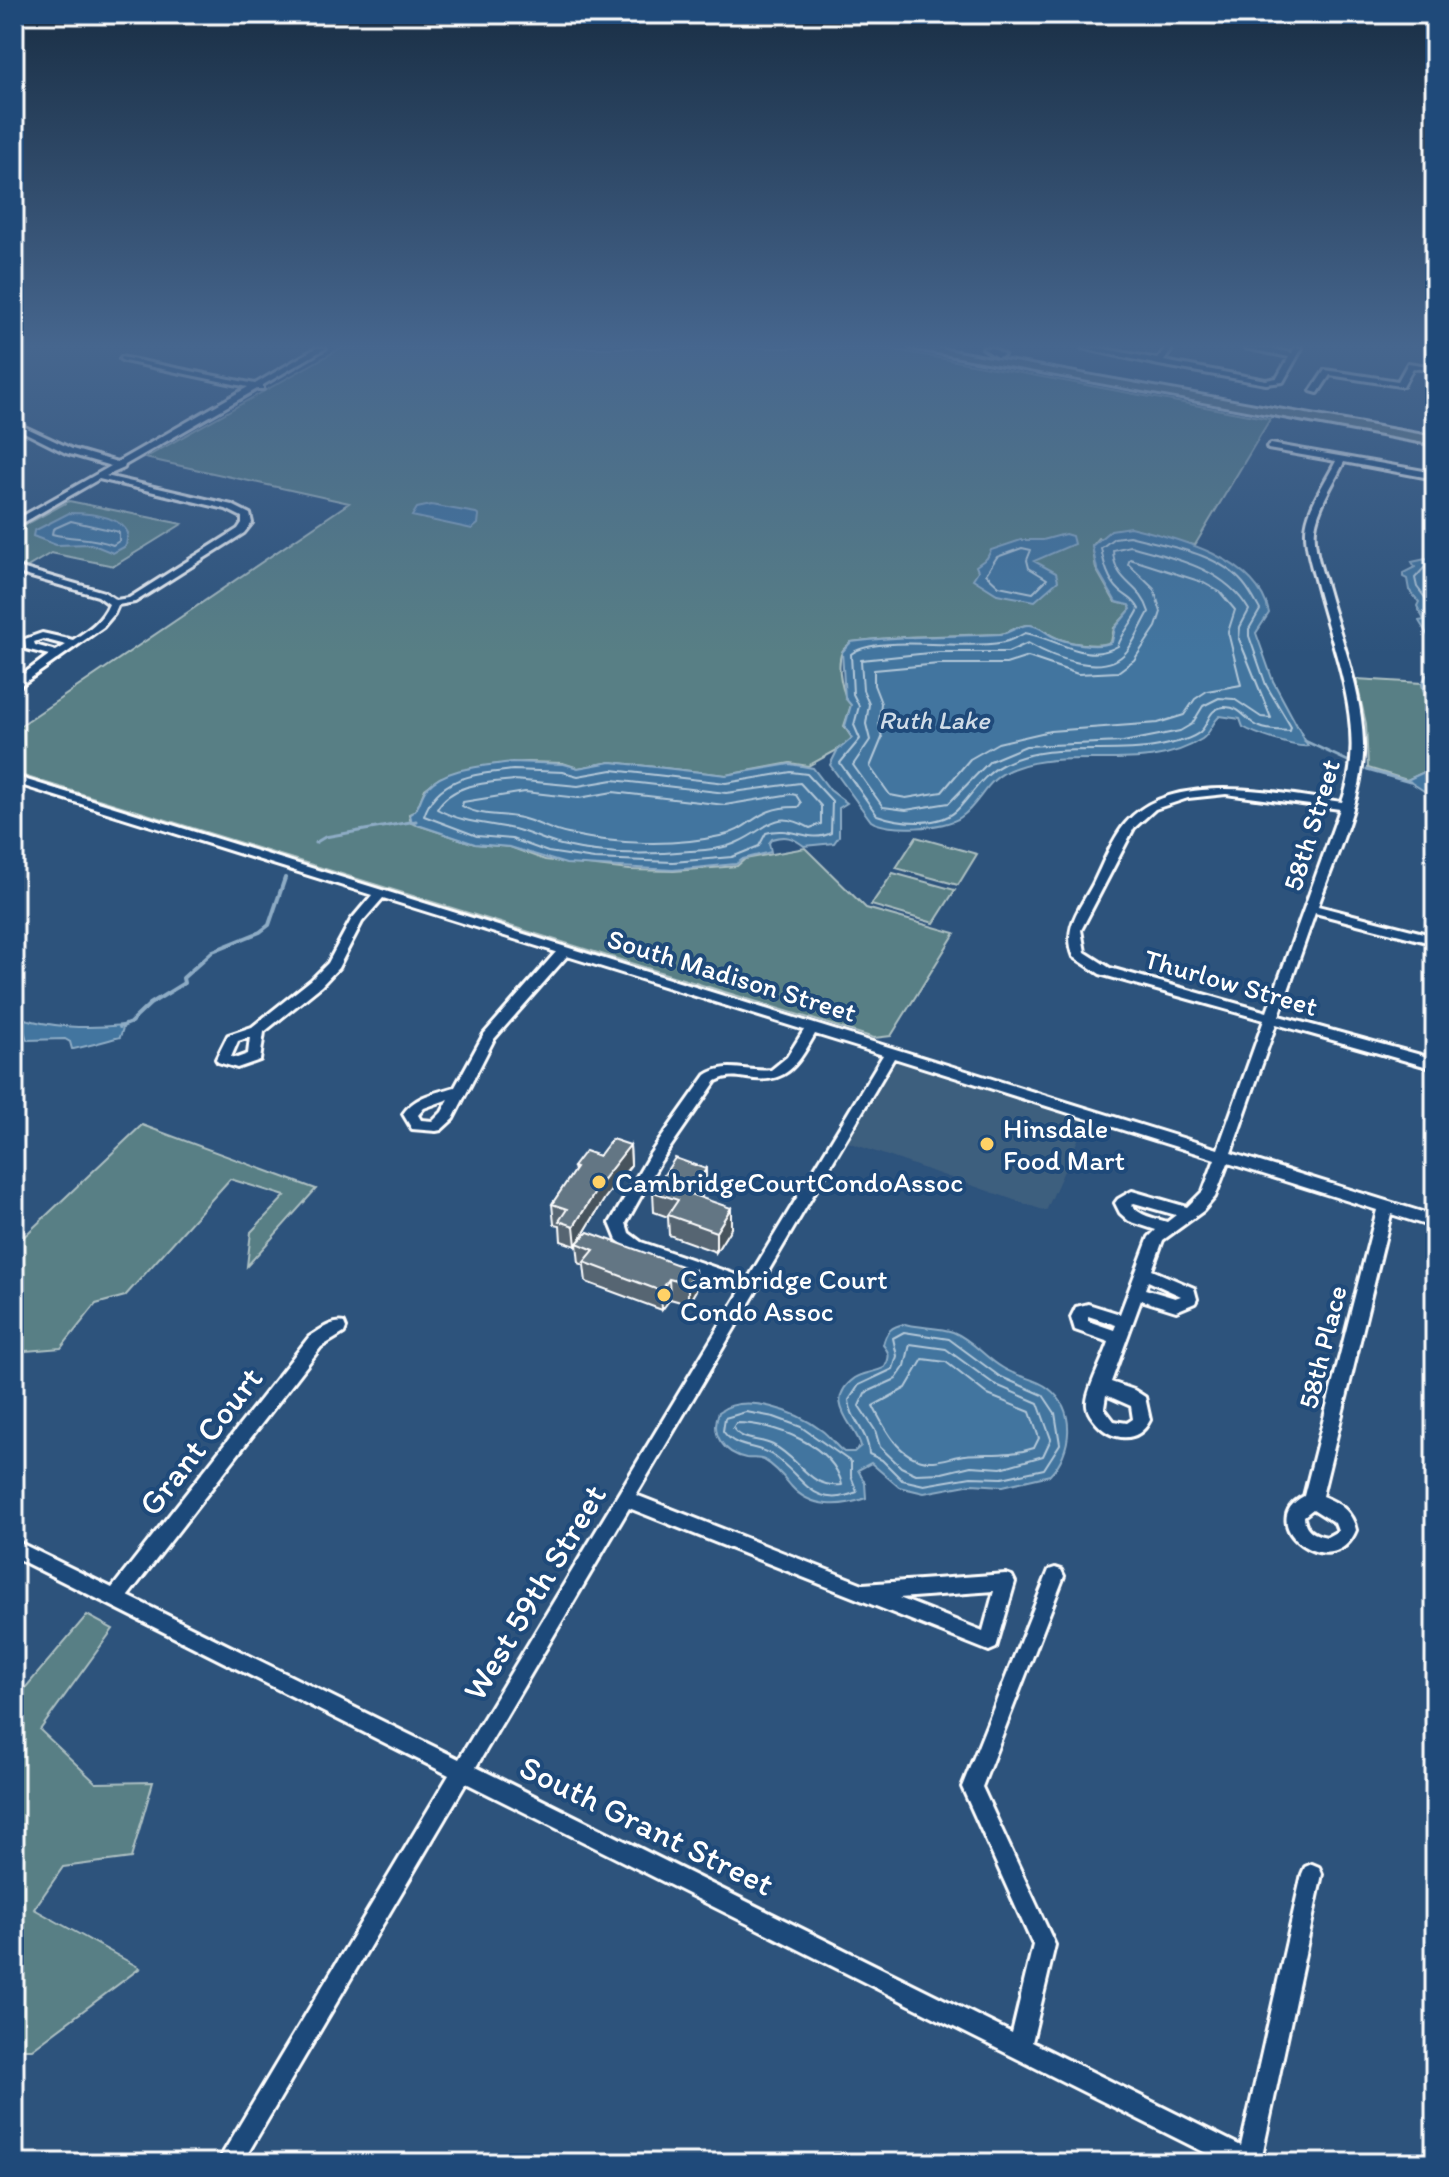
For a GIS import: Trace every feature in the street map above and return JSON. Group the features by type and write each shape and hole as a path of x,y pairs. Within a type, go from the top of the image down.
{"street":[{"path":"66,450 121,466"},
{"path":"14,525 150,450"},
{"path":"1285,450 1435,476"},
{"name":"58th Street","path":"1166,1227 1210,1193 1347,806 1357,766 1358,721 1310,533 1313,516 1341,460"},
{"path":"17,572 101,594 114,603 141,596 241,531 247,523 247,516 229,507 100,477"},
{"path":"14,687 24,675 107,619 114,603"},
{"path":"55,654 30,647 29,641 42,636 73,643"},
{"name":"South Madison Street","path":"14,779 1435,1222"},
{"name":"Thurlow Street","path":"1347,806 1246,792 1216,791 1176,797 1140,815 1125,832 1074,937 1079,954 1105,971 1435,1064"},
{"path":"257,1030 324,975 340,954 357,920 380,894"},
{"path":"1310,908 1435,940"},
{"path":"460,1090 489,1037 565,950"},
{"path":"752,1287 636,1246 622,1236 618,1223 655,1158 711,1078 725,1070 765,1075 782,1070 812,1027"},
{"name":"West 59th Street","path":"229,2163 891,1052"},
{"path":"1101,1386 1157,1237 1166,1227 1131,1215 1125,1211 1123,1203 1132,1197 1145,1199 1188,1213"},
{"name":"58th Place","path":"1312,1501 1385,1207"},
{"path":"1137,1292 1176,1305 1189,1299 1188,1292 1180,1286 1144,1273"},
{"path":"1119,1339 1081,1325 1079,1317 1082,1311 1088,1310 1125,1322"},
{"name":"Grant Court","path":"115,1598 315,1342 338,1328"},
{"path":"626,1499 989,1642 1006,1582 863,1592"},
{"name":"South Grant Street","path":"14,1548 1250,2163"},
{"path":"1020,2047 1044,1945 972,1787 1055,1576"},
{"path":"1250,2163 1312,1874"}],"shaded area":[{"path":"891,1052 1090,1113 1046,1211 839,1139"}],"green space":[{"path":"160,450 1252,450 1195,545 1167,540 1098,538 1092,545 1096,569 1115,602 1129,605 1131,609 1114,628 1111,642 1090,645 1073,642 1029,625 1000,634 851,642 840,658 840,672 851,705 844,726 852,738 848,744 808,766 790,763 726,775 611,762 578,768 563,763 491,765 440,778 425,789 416,811 409,814 411,823 475,844 510,847 545,860 630,870 674,871 737,866 745,859 805,848 866,908 955,933 891,1036 874,1038 14,773 14,730 349,503 145,458"},
{"path":"69,501 182,524 114,566 51,553 24,569 14,566 14,531"},
{"path":"1356,679 1422,683 1434,743 1431,769 1407,780 1368,768 1366,724"},
{"path":"916,837 977,854 958,885 896,868"},
{"path":"893,873 955,890 934,923 871,905"},
{"path":"142,1125 316,1189 247,1266 251,1232 285,1196 230,1179 125,1296 96,1304 61,1348 14,1352 14,1246"},
{"path":"87,1615 113,1629 40,1730 96,1783 153,1782 131,1858 63,1867 34,1909 140,1968 32,2049 14,2049 14,1701"}],"water":[{"path":"431,505 476,513 479,515 478,524 472,529 412,516 417,508"},
{"path":"69,513 118,522 128,533 126,546 113,553 91,544 56,545 33,536 34,531"},
{"name":"Ruth Lake","path":"1130,527 1170,537 1213,554 1249,578 1262,594 1269,613 1256,633 1273,681 1308,746 1265,737 1243,727 1240,719 1220,716 1202,739 1181,750 1158,756 1037,762 1015,768 997,778 968,811 953,821 903,828 871,821 830,765 837,751 852,738 845,726 851,705 845,698 842,652 851,642 1001,634 1026,625 1073,643 1099,645 1112,642 1115,628 1131,609 1129,605 1116,602 1097,569 1092,546 1111,530"},
{"path":"1065,534 1072,536 1074,544 1034,561 1056,573 1058,581 1035,601 997,594 973,579 978,571 976,566 987,558 991,550 1021,540 1043,540"},
{"path":"1435,557 1435,647 1419,621 1424,620 1417,606 1419,602 1409,590 1403,573 1415,567 1412,562"},
{"path":"1435,661 1435,798 1407,780 1431,769 1434,743 1422,683"},
{"name":"Ruth Lake","path":"512,762 564,764 578,768 611,762 726,775 790,764 813,768 830,790 847,803 839,808 839,836 834,843 804,846 789,838 777,838 769,843 771,852 743,859 736,864 673,870 566,864 510,847 475,844 412,823 410,814 435,781 467,769"},
{"path":"14,1016 69,1026 124,1025 120,1037 72,1049 65,1039 27,1040 23,1028 14,1027"},
{"path":"905,1324 953,1332 1003,1368 1043,1385 1057,1397 1067,1419 1067,1443 1050,1475 1003,1486 972,1484 924,1493 899,1487 871,1463 858,1470 865,1483 866,1498 827,1504 799,1493 776,1468 764,1460 731,1452 720,1441 716,1428 719,1412 730,1406 756,1404 799,1417 824,1432 844,1452 854,1452 861,1446 843,1413 841,1396 855,1378 885,1367 888,1360 883,1345 886,1337 890,1330"}],"building":[{"path":"612,1139 630,1145 604,1178 574,1226 559,1221 567,1209 552,1204 576,1168 573,1167 585,1151 599,1156"},
{"path":"675,1158 706,1169 690,1194 731,1208 716,1232 668,1215 678,1200 653,1192"},
{"path":"588,1232 695,1271 688,1284 669,1279 661,1291 584,1262 594,1250 577,1243"}],"waterway":[{"path":"1305,741 1350,762"},
{"path":"1367,770 1410,782"},
{"path":"315,843 325,837 416,821"},
{"path":"120,1027 184,983 183,978 213,951 260,932 269,925 285,878"}],"place":[{"name":"Hinsdale Food Mart","path":"987,1144"},
{"name":"CambridgeCourtCondoAssoc","path":"599,1182"},
{"name":"Cambridge Court Condo Assoc","path":"664,1295"}]}
